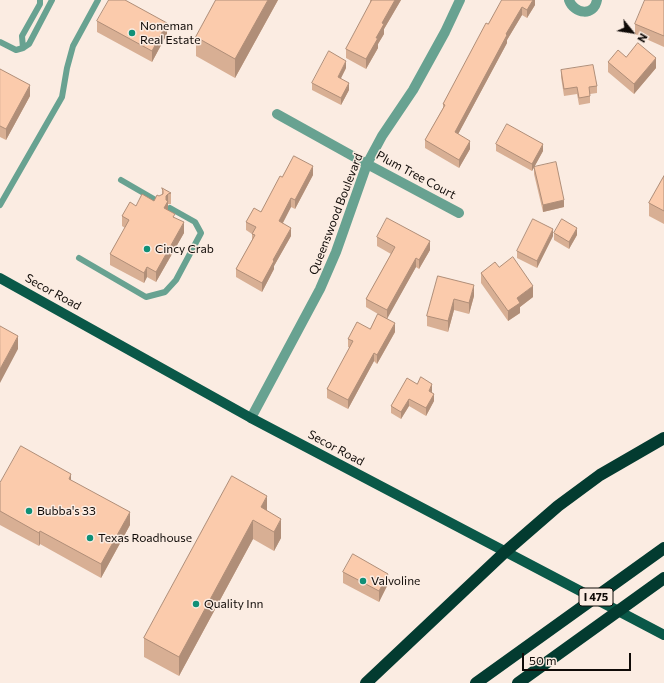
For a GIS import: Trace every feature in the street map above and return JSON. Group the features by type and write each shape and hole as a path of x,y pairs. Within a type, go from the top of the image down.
{"highway":[{"path":"366,683 505,552 558,506 600,475 664,438"},
{"name":"I 475","path":"476,683 664,548"},
{"name":"I 475","path":"518,683 664,578"}],"main road":[{"name":"Secor Road","path":"0,278 251,418 664,635"}],"street":[{"name":"Queenswood Boulevard","path":"251,418 320,289 336,252 367,164 382,136 413,90 445,32 460,0"},
{"path":"569,0 571,6 578,11 585,12 590,10 596,4 597,0"},
{"name":"Plum Tree Court","path":"277,114 459,213"}],"lane":[{"path":"23,48 22,36 40,4 40,0"},
{"path":"0,42 16,50 29,44 52,0"},
{"path":"0,205 62,97 67,68 73,46 98,0"},
{"path":"121,180 159,202"},
{"path":"79,258 146,297 165,292 176,280 201,233 195,222 170,208"}],"building":[{"name":"Noneman Real Estate","path":"109,0 125,0 167,23 152,51 97,21"},
{"path":"216,0 268,0 235,59 196,37"},
{"path":"372,0 395,0 382,23 384,24 376,38 378,38 366,59 346,49"},
{"path":"502,0 533,0 527,10 522,7 506,34 507,35 455,132 470,141 459,160 425,140 445,105 443,104 486,23 488,24"},
{"path":"645,0 664,0 664,36 635,24"},
{"path":"638,43 656,58 634,84 608,62 618,50 626,57"},
{"path":"329,51 346,61 338,77 349,83 341,98 312,83"},
{"path":"593,65 597,86 589,87 590,96 579,98 577,87 564,89 561,70"},
{"path":"0,69 30,85 6,129 0,126"},
{"path":"507,124 543,144 532,164 496,144"},
{"path":"294,156 313,166 295,200 291,198 279,221 291,228 262,283 236,269 255,235 252,234 256,227 246,222 254,208 261,212 280,176 282,177"},
{"path":"556,162 564,200 543,205 534,167"},
{"path":"664,176 664,211 649,203"},
{"name":"Cincy Crab","path":"162,188 171,193 166,196 166,200 168,201 164,208 175,214 173,217 184,222 156,272 147,267 144,273 110,254 129,220 122,216 130,202 136,206 142,194 154,201 157,195 159,196 163,194"},
{"path":"387,218 430,241 419,260 416,258 387,310 366,299 395,247 377,237"},
{"path":"533,219 553,229 537,261 517,251"},
{"path":"562,219 577,228 569,242 554,233"},
{"path":"513,257 533,286 517,298 520,303 508,311 481,273 495,262 499,267"},
{"path":"438,276 474,285 469,303 454,299 448,321 427,316"},
{"path":"378,314 395,323 377,355 374,353 348,400 327,389 353,341 348,339 357,322 370,329"},
{"path":"0,326 18,336 0,369"},
{"path":"421,377 432,384 429,391 434,394 426,408 409,399 401,412 391,406 407,378 417,384"},
{"path":"21,446 71,474 69,479 130,512 101,564 40,531 39,533 0,511 0,483"},
{"name":"Quality Inn","path":"232,476 267,496 261,507 281,519 274,532 253,520 179,657 144,638"},
{"path":"353,554 388,574 379,591 343,572"}],"place":[{"name":"Noneman Real Estate","path":"132,33"},
{"name":"Cincy Crab","path":"147,249"},
{"name":"Bubba's 33","path":"29,511"},
{"name":"Texas Roadhouse","path":"90,538"},
{"name":"Valvoline","path":"363,581"},
{"name":"Quality Inn","path":"196,604"}]}
